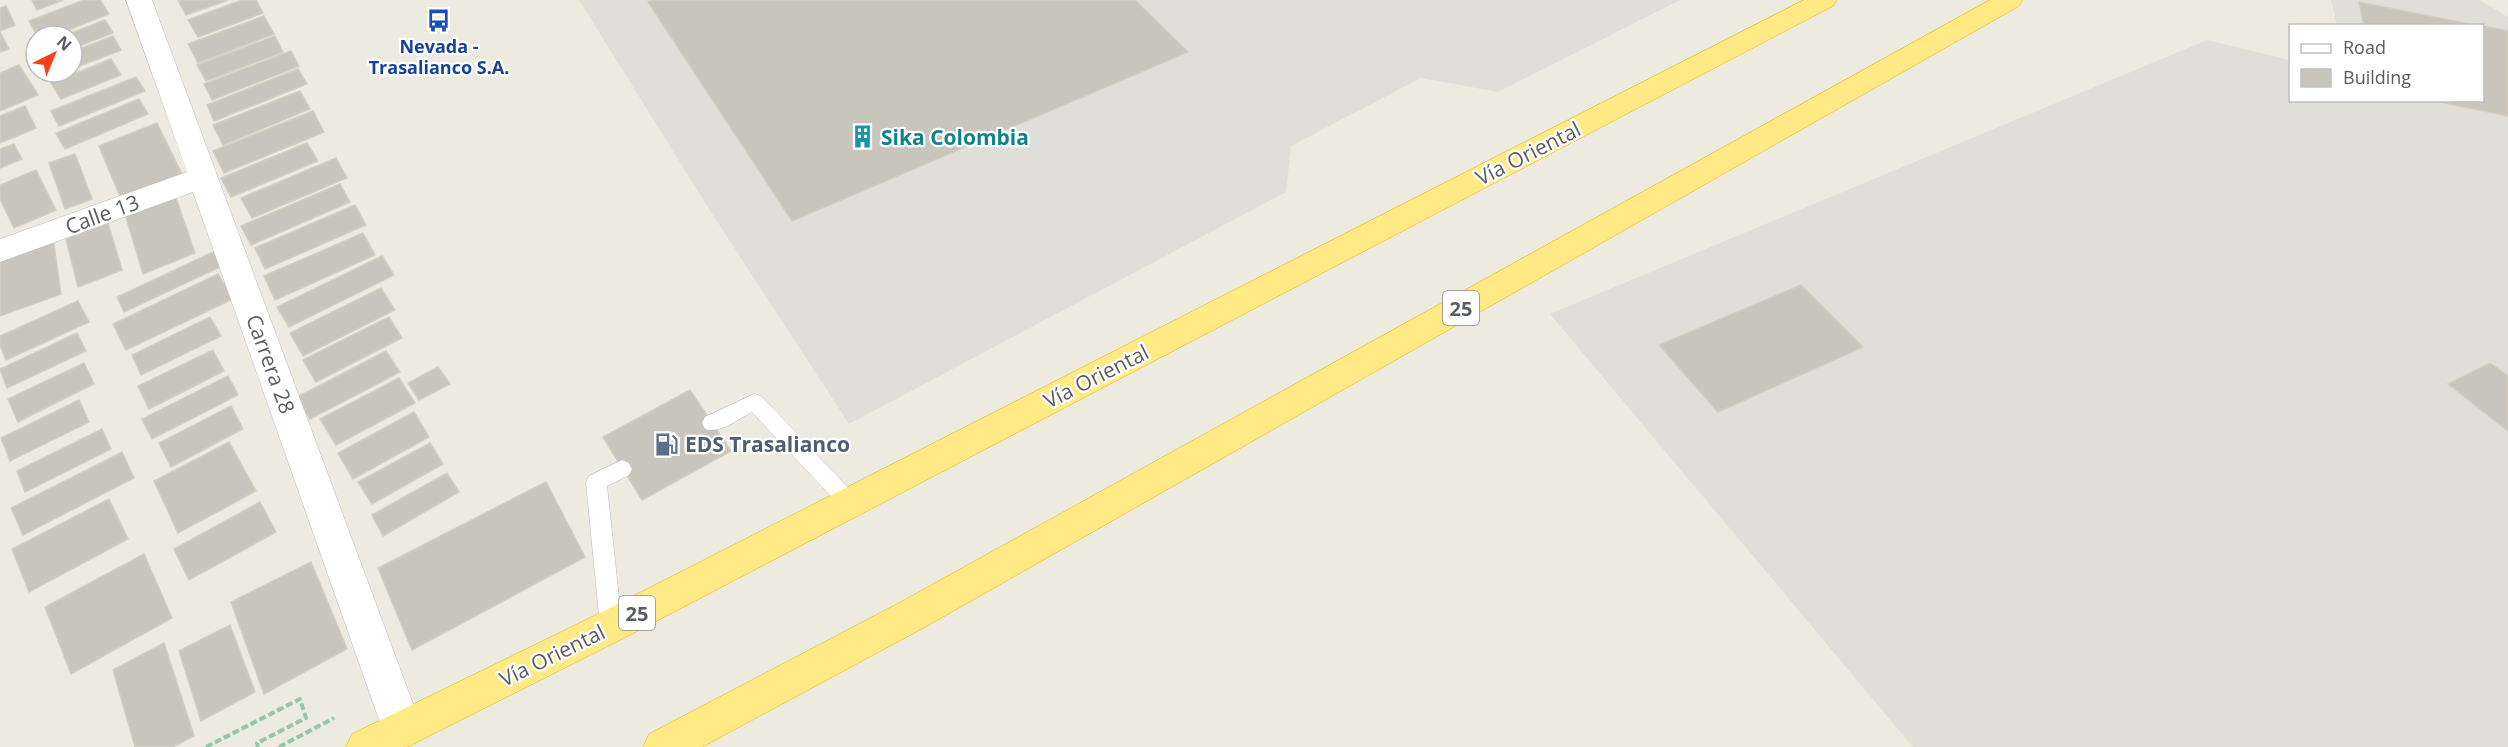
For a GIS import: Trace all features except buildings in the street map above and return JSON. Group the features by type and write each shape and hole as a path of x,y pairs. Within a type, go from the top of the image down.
{"highway":[{"name":"Vía Oriental","path":"366,747 611,626 1824,0"},
{"name":"25","path":"663,747 922,609 2010,0"}],"street":[{"name":"Carrera 28","path":"139,0 402,728"},
{"name":"Calle 13","path":"0,251 203,177"}],"lane":[{"path":"712,423 754,402 850,503"},
{"path":"611,626 596,482 622,469"}],"path":[{"path":"206,747 300,699 306,718 258,745"},
{"path":"279,747 312,730"}],"shaded area":[{"path":"579,0 1680,0 1498,92 1421,78 1291,146 1286,192 849,424 709,209"},
{"path":"2331,0 2480,0 2508,17 2508,747 1913,747 1550,314 2207,40 2289,60 2289,102 2484,102 2484,24 2337,24"}],"place":[{"name":"Nevada - Trasalianco S.A.","path":"439,20"},
{"name":"Sika Colombia","path":"863,137"},
{"name":"EDS Trasalianco","path":"667,444"}]}
